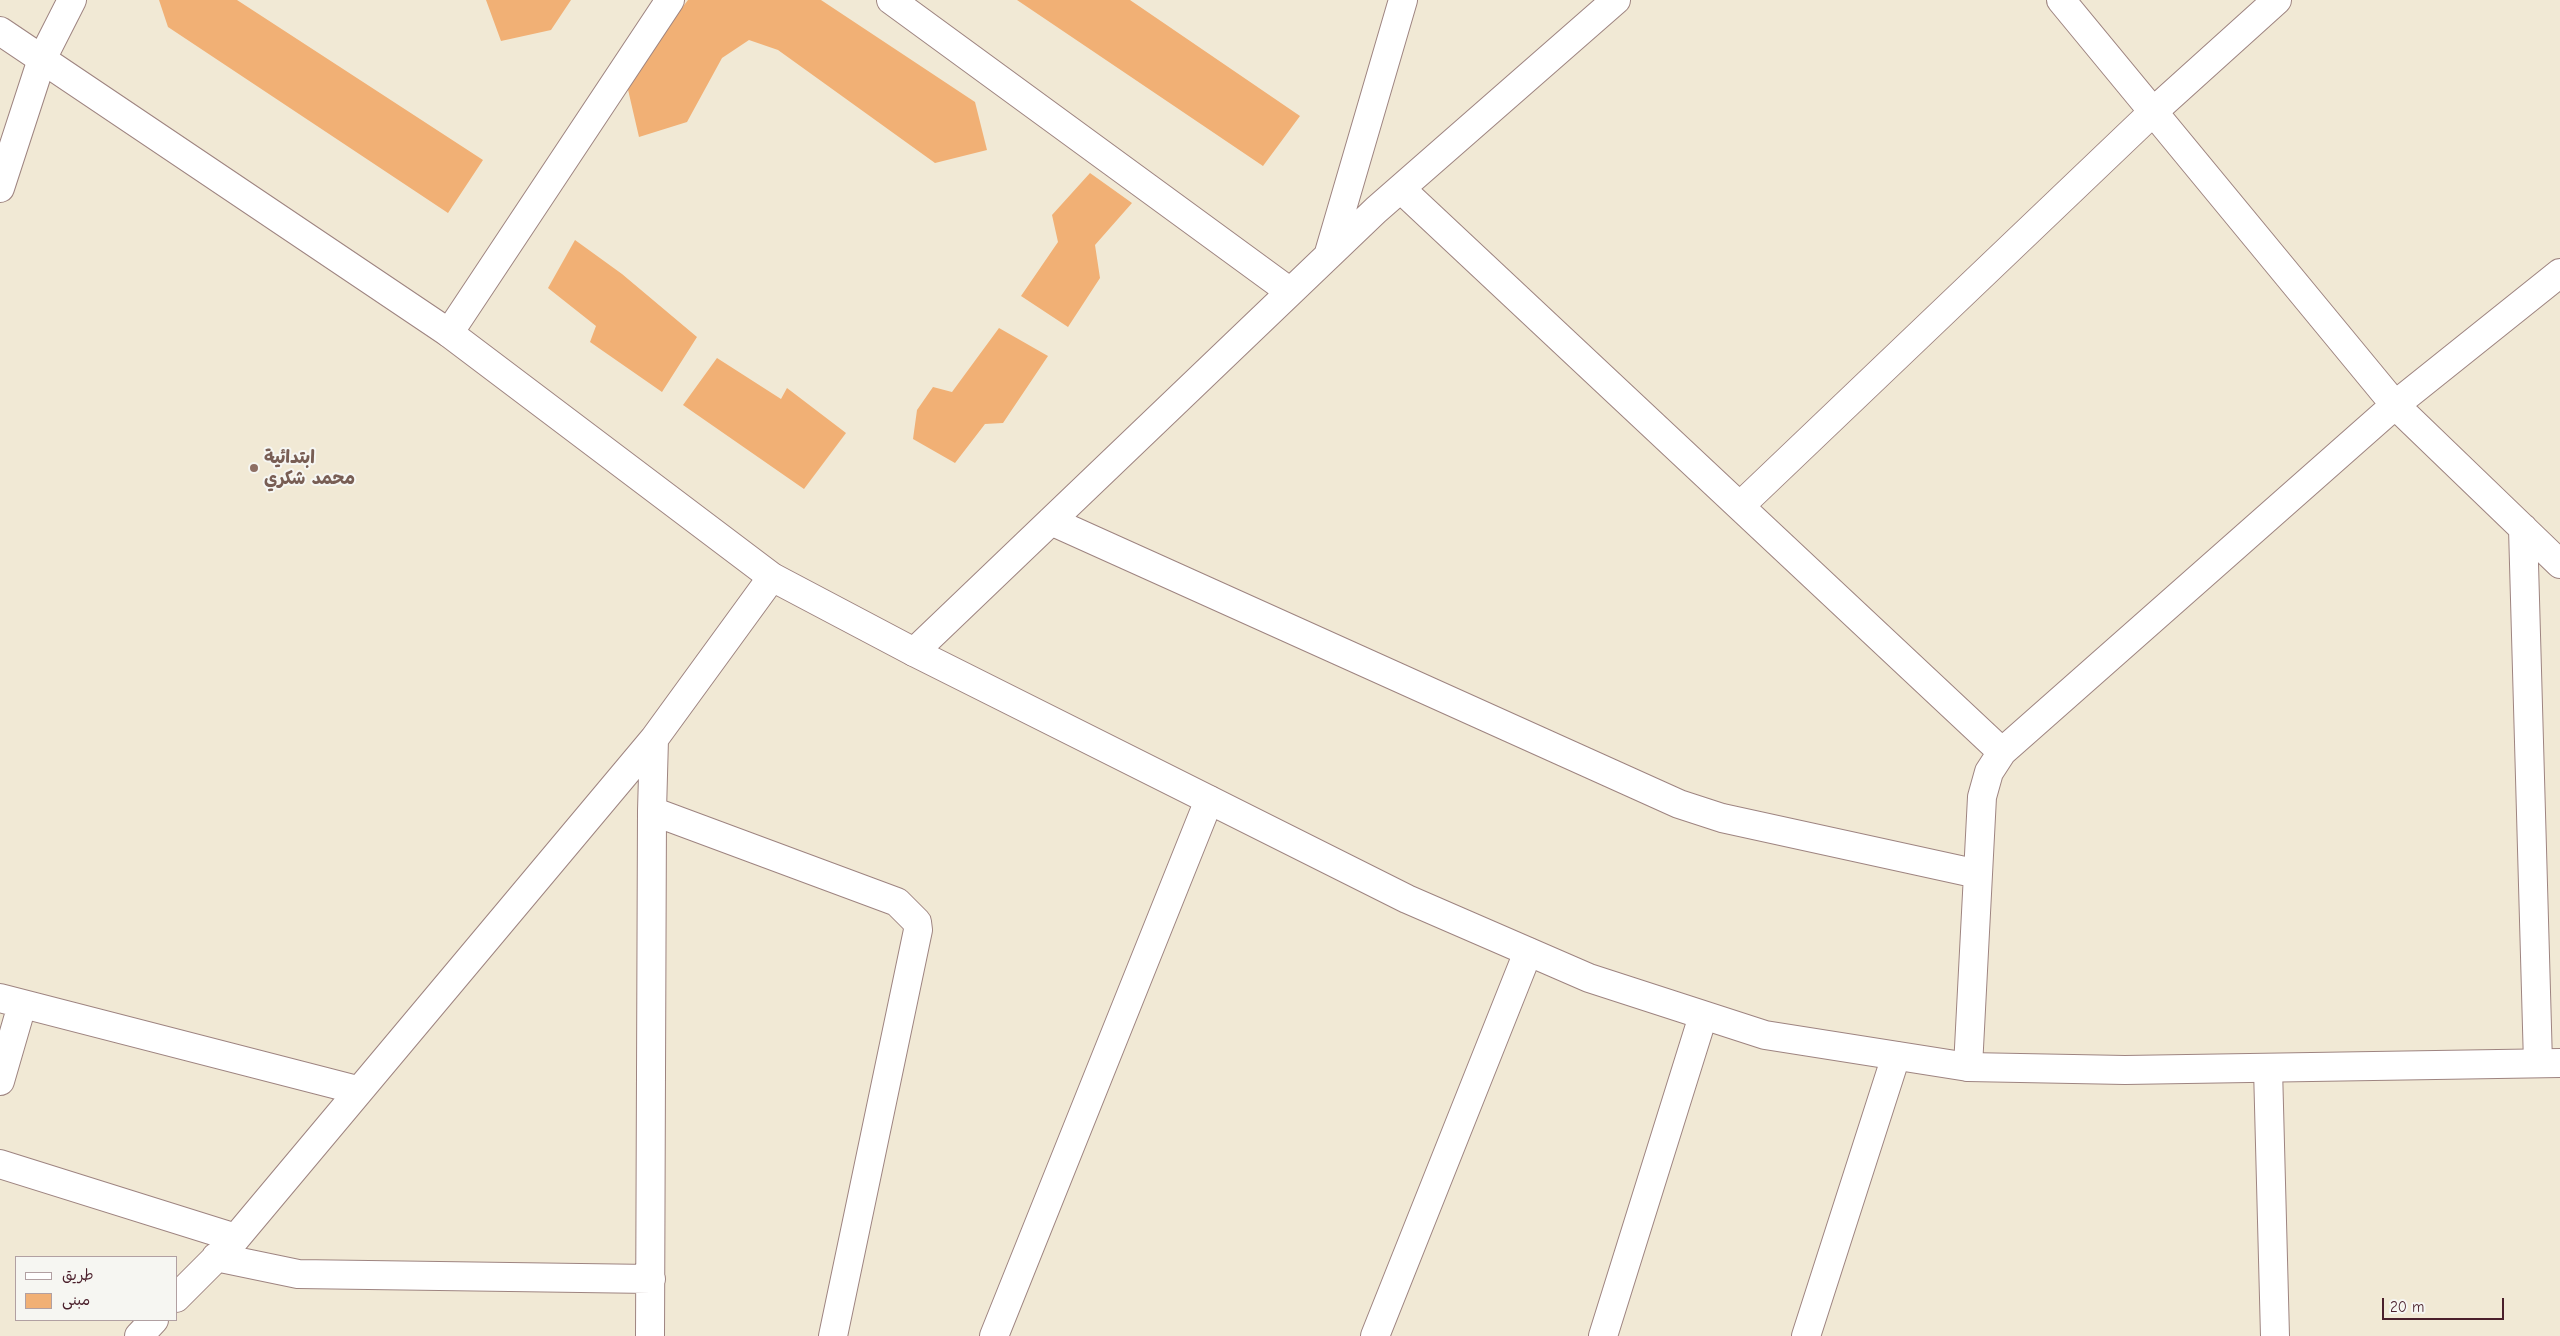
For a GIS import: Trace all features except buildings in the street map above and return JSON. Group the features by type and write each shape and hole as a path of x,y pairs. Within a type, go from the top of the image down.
{"street":[{"path":"0,188 42,59 72,0"},
{"path":"449,333 670,0"},
{"path":"891,0 1289,291"},
{"path":"1329,254 1403,0"},
{"path":"914,652 1289,291 1401,188 1616,0"},
{"path":"2061,0 2395,405 2560,564"},
{"path":"1740,506 2154,111 2277,0"},
{"path":"0,31 449,333 772,577 914,652 1407,899 1589,978 1765,1036 1968,1067 2125,1070 2549,1063 2523,528"},
{"path":"1401,188 2002,752"},
{"path":"1968,1067 1982,796 1989,772 2002,752 2395,405 2560,273"},
{"path":"1051,520 1679,804 1722,818 1978,874"},
{"path":"178,1296 236,1238 357,1090 654,739 772,577"},
{"path":"650,1336 652,811 654,739"},
{"path":"994,1336 1209,800"},
{"path":"652,811 898,902 917,922 918,930 833,1336"},
{"path":"1375,1336 1528,952"},
{"path":"0,1081 11,1002 357,1090"},
{"path":"1603,1336 1704,1016"},
{"path":"1806,1336 1896,1056"},
{"path":"2268,1068 2274,1336"},
{"path":"0,1164 236,1238"},
{"path":"216,1257 298,1274 651,1279"},
{"path":"138,1336 153,1321"}],"place":[{"name":"ابتدائية محمد شكري","path":"254,468"}]}
